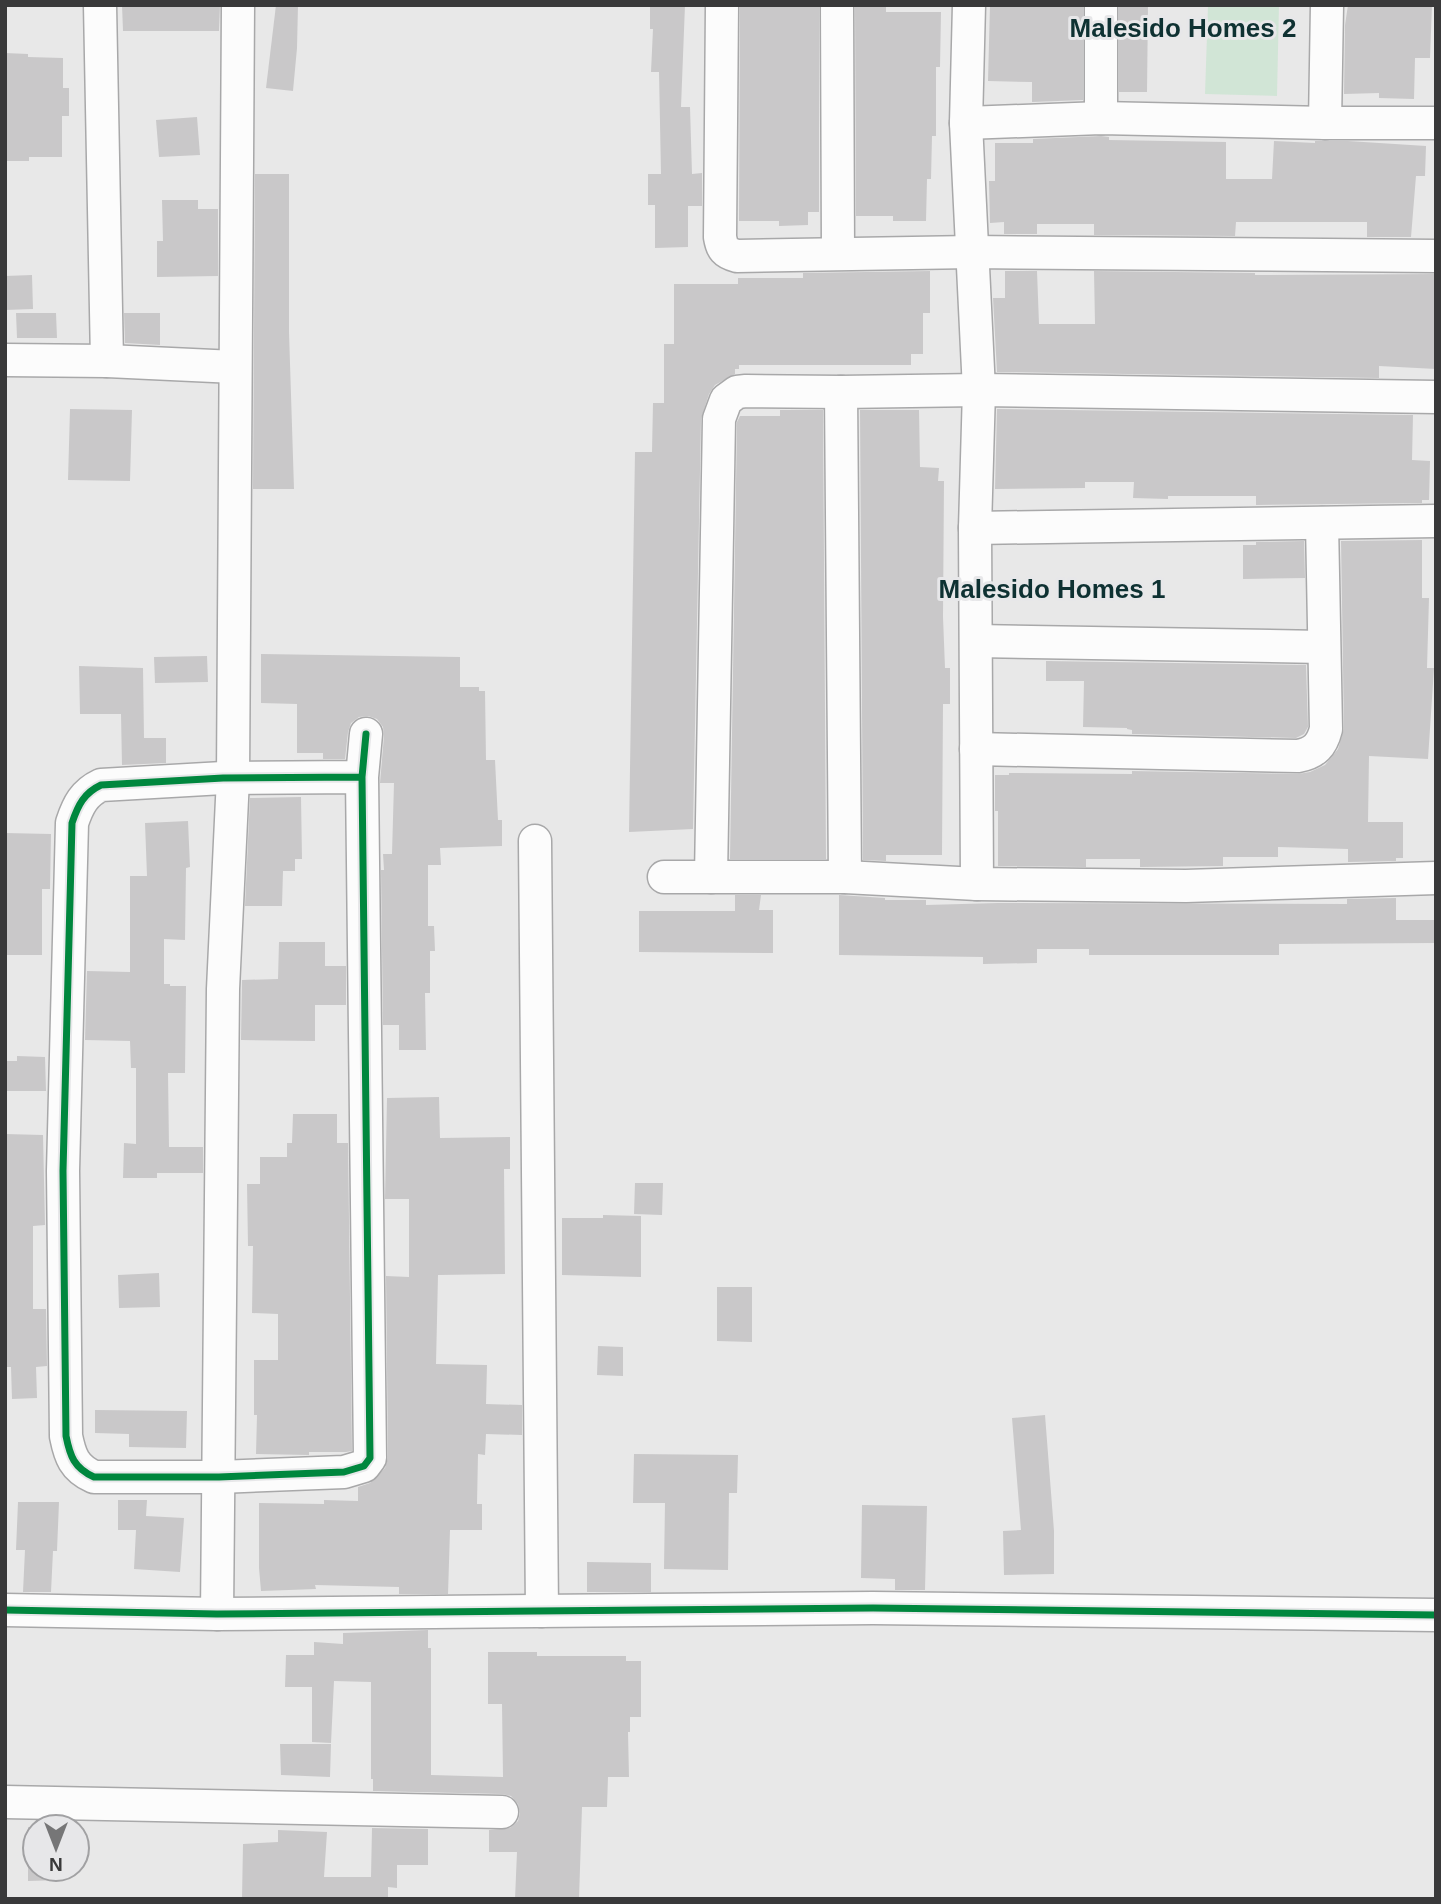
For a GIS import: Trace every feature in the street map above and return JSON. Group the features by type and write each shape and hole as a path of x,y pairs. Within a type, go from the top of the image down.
{"street":[{"path":"100,5 107,361"},
{"path":"217,1614 223,989 233,778 237,5"},
{"path":"722,5 720,237 722,249 728,254 972,252 1436,256"},
{"path":"837,5 838,253"},
{"path":"969,5 966,123 979,390 975,528 977,884"},
{"path":"1101,5 1101,118"},
{"path":"1325,123 1327,5"},
{"path":"966,123 1101,118 1436,123"},
{"path":"5,360 107,361 235,367"},
{"path":"711,877 720,411 731,396 746,391 841,393 979,390 1436,397"},
{"path":"841,393 845,877"},
{"path":"975,528 1436,522"},
{"path":"976,750 1298,756 1310,754 1320,745 1326,729 1322,523"},
{"path":"977,641 1323,647"},
{"path":"362,777 233,778 101,785 90,790 76,812 72,837 63,1171 66,1436 75,1464 81,1471 94,1477 344,1472 364,1466 370,1458 362,777 366,734"},
{"path":"535,841 541,1611"},
{"path":"664,877 845,877 977,884 1186,886 1436,878"},
{"path":"5,1611 217,1614 873,1608 1436,1615"},
{"path":"5,1802 502,1812"}],"green space":[{"path":"1208,5 1279,5 1277,96 1205,94"}],"building":[{"path":"122,5 220,5 219,31 123,31"},
{"path":"276,5 298,5 293,91 266,88"},
{"path":"650,5 685,5 681,107 690,107 692,174 702,173 702,206 688,206 688,247 655,248 655,205 648,205 648,174 661,174 659,72 651,72 653,29 650,29"},
{"path":"740,5 819,5 819,212 808,212 808,225 779,226 779,221 739,221"},
{"path":"855,5 886,5 886,12 941,12 940,67 936,67 936,136 932,136 926,221 893,221 893,216 856,216"},
{"path":"990,5 1083,5 1083,100 1032,102 1032,82 988,81"},
{"path":"1119,5 1148,5 1147,92 1119,92"},
{"path":"1348,5 1432,5 1430,58 1415,58 1414,99 1379,98 1379,93 1344,94"},
{"path":"5,53 63,58 63,88 69,88 69,116 62,116 62,157 29,157 29,161 5,161"},
{"path":"197,117 200,155 159,157 156,120"},
{"path":"1109,137 1109,140 1226,142 1226,179 1272,179 1274,141 1348,141 1426,146 1425,176 1416,176 1411,237 1367,237 1367,222 1236,222 1235,236 1094,235 1094,224 1037,224 1037,234 1004,234 1004,222 990,223 989,181 995,181 995,143 1033,143 1033,139"},
{"path":"255,174 289,174 289,332 294,489 253,489"},
{"path":"162,200 198,200 198,209 218,209 218,276 157,277 157,241 163,241"},
{"path":"930,271 930,313 923,313 923,354 911,354 911,365 739,365 735,374 715,385 709,394 701,419 693,829 629,832 635,452 652,452 653,403 664,403 664,344 674,344 674,284 738,284 738,278 803,278 803,273"},
{"path":"1005,271 1037,271 1039,324 1095,324 1094,271 1255,275 1436,274 1436,369 1379,366 1379,378 997,372 993,298 1005,298"},
{"path":"32,275 33,309 5,310 5,276"},
{"path":"16,313 56,313 57,338 17,338"},
{"path":"124,313 160,313 160,345 125,343"},
{"path":"70,409 132,410 130,481 68,480"},
{"path":"997,409 1413,415 1412,460 1430,461 1429,500 1422,500 1422,503 1256,505 1256,496 1133,498 1134,482 1085,482 1085,488 995,489"},
{"path":"780,410 823,410 826,859 730,859 737,422 740,416 780,416"},
{"path":"860,410 919,410 920,467 939,468 938,481 944,481 943,617 945,668 950,668 950,704 943,704 942,855 886,855 886,861 863,860"},
{"path":"1422,540 1422,598 1429,598 1427,668 1434,668 1428,759 1369,756 1368,822 1403,822 1403,858 1396,858 1396,861 1348,862 1348,849 1278,847 1278,857 1223,857 1223,866 1140,867 1140,859 1086,859 1086,867 998,866 995,775 1132,774 1132,771 1298,774 1325,765 1338,749 1344,729 1341,541"},
{"path":"1304,541 1305,578 1243,579 1243,545 1256,545 1256,542"},
{"path":"261,654 460,657 460,687 479,687 479,691 485,691 486,760 495,760 498,820 502,820 502,846 440,848 441,865 428,865 428,926 434,926 435,951 430,951 430,993 425,993 426,1050 399,1050 399,1025 383,1025 381,870 384,870 383,854 392,854 394,783 380,783 383,727 377,719 368,716 359,717 351,723 345,759 323,759 323,753 297,753 297,704 261,703"},
{"path":"207,656 208,682 155,683 154,657"},
{"path":"1046,661 1306,665 1308,727 1304,734 1296,738 1132,734 1132,730 1127,728 1083,727 1084,681 1046,681"},
{"path":"79,666 143,668 144,738 166,738 166,763 122,765 121,714 80,714"},
{"path":"301,797 302,859 295,859 295,871 283,871 282,906 245,906 250,798"},
{"path":"188,821 190,867 186,868 185,940 164,939 164,984 186,986 185,1073 168,1073 169,1147 203,1147 203,1173 157,1173 157,1178 123,1178 124,1143 136,1144 136,1068 131,1068 130,1041 85,1040 87,971 130,972 130,876 147,876 145,823"},
{"path":"5,833 51,834 50,889 42,889 42,955 5,955"},
{"path":"735,895 761,895 759,910 773,910 773,953 639,952 639,911 735,911"},
{"path":"839,895 885,900 926,900 926,905 1347,904 1347,899 1396,898 1396,920 1435,920 1435,943 1279,944 1279,955 1089,955 1089,949 1037,949 1037,963 983,964 983,957 839,955"},
{"path":"279,942 325,942 325,966 346,966 346,1005 315,1005 315,1041 241,1040 242,980 278,979"},
{"path":"17,1056 45,1057 46,1091 5,1091 5,1061 17,1061"},
{"path":"439,1097 440,1138 510,1137 510,1169 504,1169 505,1274 438,1275 436,1364 487,1365 486,1404 522,1405 522,1435 486,1434 485,1455 478,1454 477,1504 482,1504 482,1530 450,1530 448,1594 399,1594 399,1587 315,1585 316,1589 261,1591 259,1503 324,1504 324,1500 358,1501 358,1487 370,1483 385,1468 388,1458 386,1276 409,1277 409,1199 385,1199 387,1098"},
{"path":"293,1114 337,1114 337,1143 348,1143 352,1451 346,1452 309,1452 309,1455 256,1454 254,1360 278,1360 278,1314 252,1313 253,1246 248,1246 247,1184 260,1184 260,1157 287,1157 287,1143 292,1143"},
{"path":"5,1134 43,1135 45,1225 33,1226 33,1309 46,1309 47,1366 36,1367 37,1398 12,1399 11,1367 5,1367"},
{"path":"635,1183 663,1183 662,1215 634,1214"},
{"path":"603,1215 641,1216 641,1277 562,1275 562,1218 603,1218"},
{"path":"159,1273 160,1307 119,1308 118,1275"},
{"path":"717,1287 752,1287 752,1342 717,1341"},
{"path":"598,1346 623,1347 623,1376 597,1375"},
{"path":"95,1410 187,1411 186,1448 129,1447 129,1434 95,1433"},
{"path":"1045,1415 1054,1531 1054,1574 1004,1575 1003,1531 1021,1530 1012,1418"},
{"path":"634,1454 738,1455 737,1493 729,1493 728,1570 664,1569 665,1503 633,1503"},
{"path":"118,1500 147,1500 146,1516 184,1518 180,1572 134,1569 136,1530 118,1530"},
{"path":"18,1502 59,1502 57,1551 53,1551 51,1592 23,1592 25,1550 16,1550"},
{"path":"862,1505 927,1506 925,1590 895,1590 895,1579 861,1578"},
{"path":"587,1562 651,1563 651,1592 587,1592"},
{"path":"428,1630 428,1648 431,1648 431,1775 503,1777 502,1704 488,1704 488,1652 537,1652 537,1656 626,1656 626,1661 641,1661 641,1717 630,1717 629,1777 608,1777 607,1807 582,1807 579,1899 515,1899 517,1852 489,1852 489,1830 510,1828 518,1821 518,1804 511,1796 373,1791 371,1682 334,1681 331,1743 312,1742 312,1687 285,1687 286,1655 314,1655 314,1642 343,1644 343,1633"},
{"path":"280,1744 331,1744 330,1777 281,1775"},
{"path":"372,1828 428,1829 428,1865 397,1865 397,1888 388,1887 388,1899 242,1899 243,1844 278,1842 278,1830 327,1832 324,1877 371,1877"}],"cycle path":[{"path":"362,777 223,778 101,785 86,796 74,817 63,1171 66,1436 74,1461 94,1477 219,1477 344,1472 364,1466 370,1458 362,777 366,734"},
{"path":"5,1610 217,1614 873,1608 1436,1615"}],"district":[{"name":"Malesido Homes 2","path":"1183,28"},
{"name":"Malesido Homes 1","path":"1052,589"}]}
